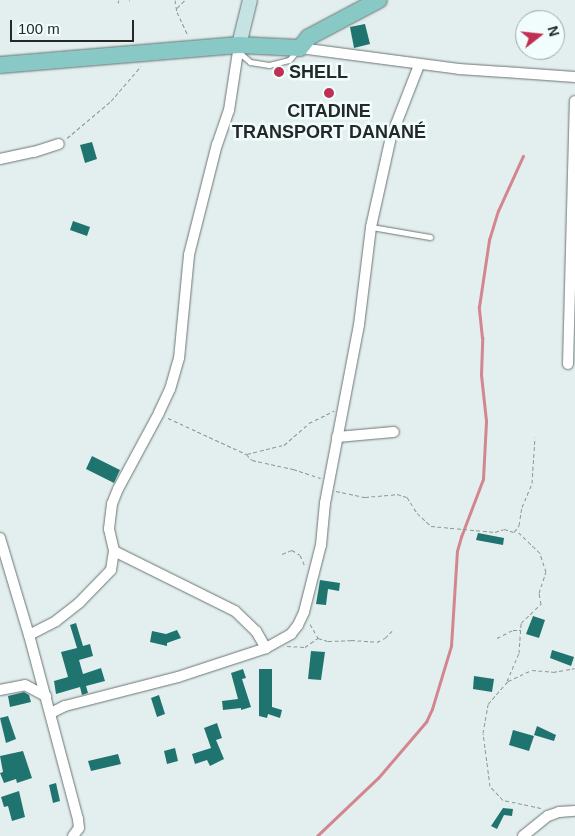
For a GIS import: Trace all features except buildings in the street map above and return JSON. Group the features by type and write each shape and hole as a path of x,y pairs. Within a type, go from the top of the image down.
{"main road":[{"path":"0,65 152,54 239,45 300,48 309,37 379,0"}],"street":[{"path":"29,634 56,621 79,603 111,570 114,551 109,529 112,504 126,473 159,413 170,388 179,358 189,256 215,153 229,110 239,45 250,0"},
{"path":"300,48 419,65 575,77"},
{"path":"51,713 65,706 178,677 277,644 291,634 304,612 321,546 342,407 350,378 359,325 371,227 391,138 419,65"},
{"path":"568,364 575,101"},
{"path":"0,158 34,152 59,144"},
{"path":"337,437 394,432"},
{"path":"0,538 51,713 78,822 78,830 73,836"},
{"path":"114,551 235,612 256,631 266,648"},
{"path":"0,690 24,685 31,686 46,696"},
{"path":"523,836 543,818 554,814 575,811"}],"lane":[{"path":"371,227 430,237"}],"path":[{"path":"175,0 176,8 194,50"},
{"path":"176,8 185,0"},
{"path":"59,144 111,101 152,54"},
{"path":"246,454 284,445 309,423 342,407"},
{"path":"159,413 246,454 252,460 294,469 329,485 365,497 398,494 407,497 430,526 495,532 504,530 514,532 519,525 522,508 532,483 535,437"},
{"path":"516,529 540,554 546,572 545,581 539,593 541,604 521,622 519,654 506,683 488,704 483,733 490,786 503,800 538,806 554,814"},
{"path":"282,554 292,550 300,555 312,577"},
{"path":"304,612 318,638 328,641 377,642 385,638 392,631"},
{"path":"496,638 514,630 521,631"},
{"path":"277,644 306,647 318,638"},
{"path":"506,683 532,670 553,672 575,668"}],"waterway":[{"path":"317,836 378,778 426,722 432,709 451,646 457,551 483,479 486,421 481,375 482,338 479,307 489,240 498,211 523,156"}],"place":[{"name":"SHELL","path":"279,72"},
{"name":"CITADINE TRANSPORT DANANÉ","path":"329,93"}]}
